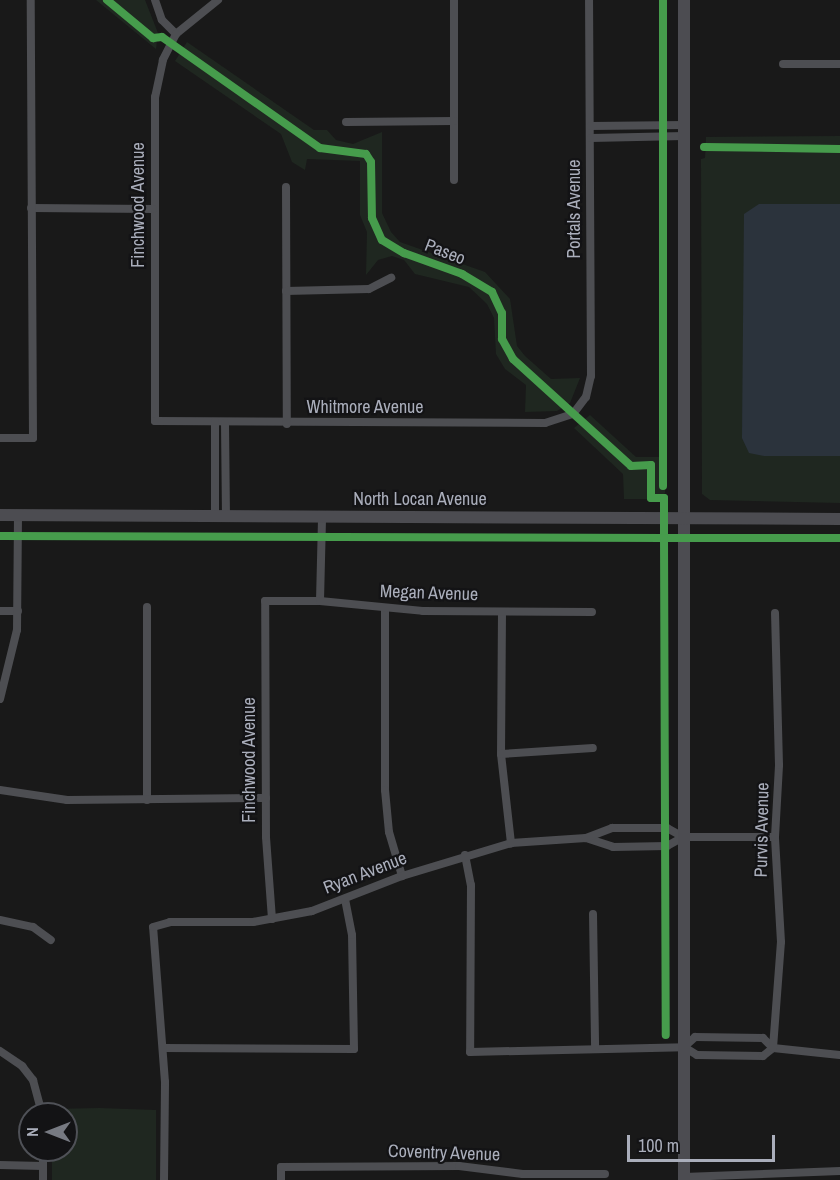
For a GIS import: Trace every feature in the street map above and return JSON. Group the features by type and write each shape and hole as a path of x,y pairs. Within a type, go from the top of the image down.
{"street":[{"path":"0,438 33,438 31,0"},
{"path":"155,0 162,20 176,34 218,0"},
{"path":"454,0 454,180"},
{"name":"Portals Avenue","path":"573,414 586,397 591,376 589,0"},
{"path":"684,0 684,1178 773,1178 840,1171"},
{"name":"Finchwood Avenue","path":"155,421 153,208 155,97 163,60 176,34"},
{"path":"783,64 840,64"},
{"path":"346,122 454,121"},
{"path":"591,126 684,130"},
{"path":"591,138 684,130"},
{"path":"286,187 287,424"},
{"path":"32,208 153,208"},
{"path":"286,291 369,289 391,278"},
{"name":"Whitmore Avenue","path":"155,421 287,424 545,423 573,414"},
{"path":"214,422 220,516"},
{"path":"220,516 225,423"},
{"path":"0,699 15,644 18,611 18,514"},
{"name":"North Locan Avenue","path":"0,515 840,519"},
{"path":"321,601 322,517"},
{"name":"Finchwood Avenue","path":"266,601 266,798 272,920"},
{"name":"Megan Avenue","path":"266,601 321,601 385,609 592,612"},
{"path":"147,607 147,800"},
{"path":"385,609 385,790 389,832 402,876"},
{"path":"0,611 18,611"},
{"path":"502,612 501,754 511,843"},
{"name":"Purvis Avenue","path":"773,1048 781,942 775,837 779,765 775,613"},
{"path":"501,754 593,748"},
{"path":"0,790 67,800 266,798"},
{"name":"Ryan Avenue","path":"163,1048 153,927 170,922 272,920 345,899 402,876 465,855 511,843 586,838 612,828 667,828 683,837"},
{"path":"683,837 775,837"},
{"name":"Ryan Avenue","path":"586,838 613,846 667,846 683,837"},
{"path":"465,855 471,885 470,1052 595,1047 684,1047 697,1055 763,1056 773,1048"},
{"path":"164,1180 163,1048 354,1049 352,935 345,899"},
{"path":"593,914 595,1047"},
{"path":"0,920 33,927 51,940"},
{"path":"684,1047 696,1037 763,1038 773,1048 840,1055"},
{"path":"0,1051 22,1066 33,1080 39,1102"},
{"path":"43,1162 43,1180"},
{"path":"0,1165 43,1166"},
{"name":"Coventry Avenue","path":"281,1180 281,1167 459,1166 523,1177 605,1174"}],"shaded area":[{"path":"96,0 145,0 158,33 156,49"},
{"path":"187,42 314,130 327,130 336,140 353,144 382,132 382,213 391,232 400,242 485,272 510,299 517,346 525,356 551,379 580,378 570,403 557,411 525,412 526,385 505,369 496,354 494,318 487,304 469,287 415,274 404,260 392,256 378,260 366,275 367,232 360,215 360,161 307,159 305,170 292,162 281,134 175,61"},
{"path":"840,136 840,503 710,500 702,494 701,159 705,158 706,137"},
{"path":"759,204 840,204 840,456 764,456 749,453 742,438 744,214"},
{"path":"590,415 636,457 666,457 665,493 660,499 624,499 623,474 574,428"},
{"path":"78,1108 156,1110 156,1180 52,1180 52,1162 78,1162"}],"cycle path":[{"name":"Paseo","path":"107,0 153,38 162,37 320,148 366,154 371,162 372,218 382,240 404,253 462,274 492,292 502,313 502,339 513,359 631,466 651,465 651,498 664,498 664,538 840,538"},
{"path":"663,0 663,486"},
{"path":"704,147 840,149"},
{"path":"0,536 664,538 666,1035"}]}
